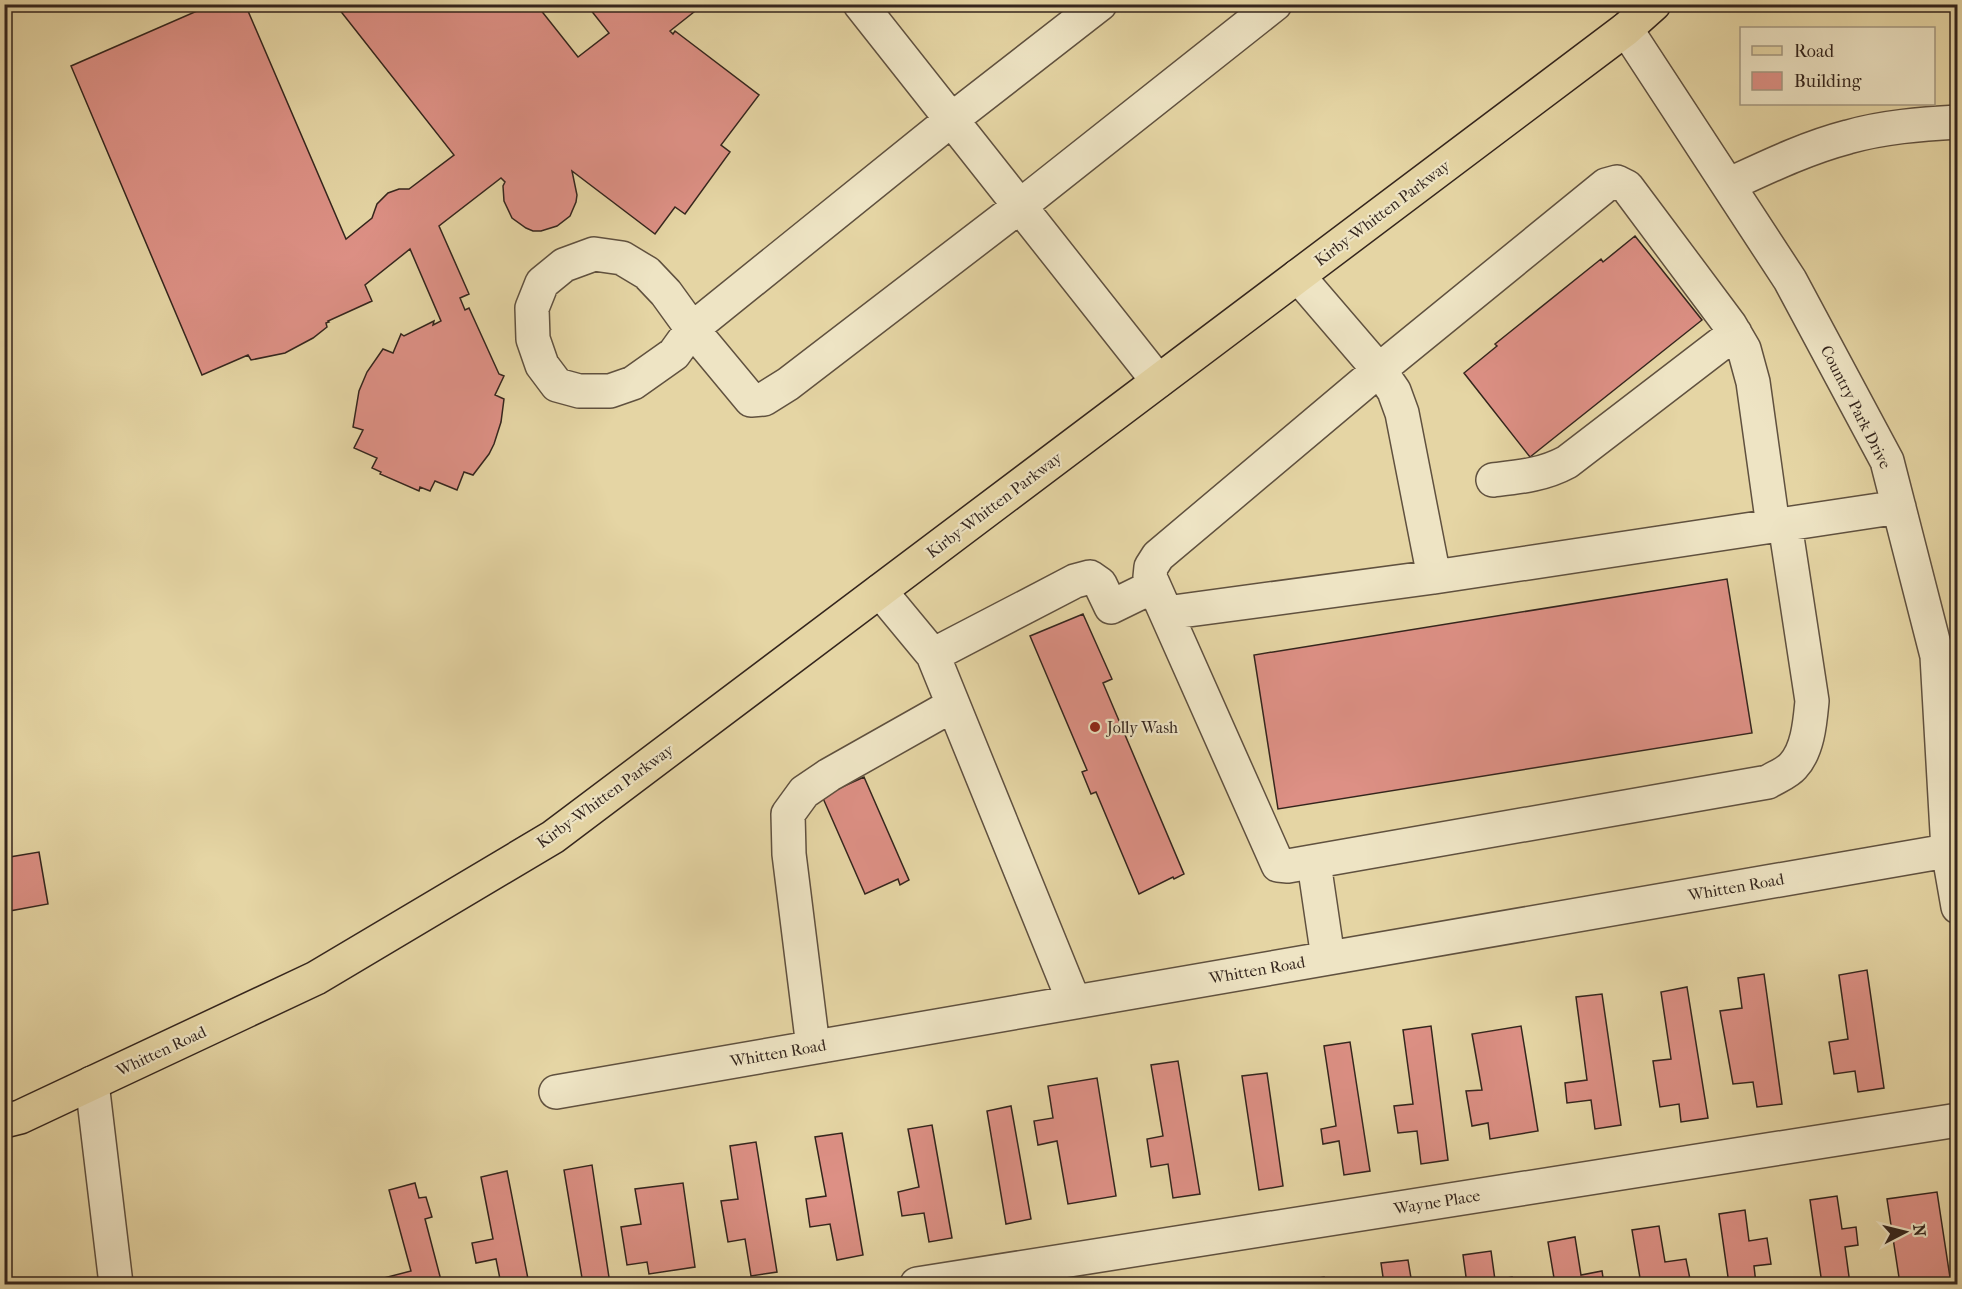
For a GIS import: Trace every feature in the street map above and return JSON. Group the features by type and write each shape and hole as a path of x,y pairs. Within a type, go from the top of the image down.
{"main road":[{"name":"Kirby-Whitten Parkway","path":"316,978 553,837 1298,276 1634,15"},
{"name":"Whitten Road","path":"4,1121 20,1117 316,978"}],"street":[{"path":"860,4 1158,381"},
{"path":"1100,4 951,120 692,329 674,354 633,383 610,391 579,392 557,386 542,365 533,339 532,308 542,283 564,265 594,254 622,258 647,273 666,293 692,329 751,400 764,399 788,384 1020,206 1275,4"},
{"name":"Country Park Drive","path":"1634,15 1728,185 1790,280 1887,461 1936,656 1958,907"},
{"path":"1728,185 1783,159 1848,136 1915,125 1958,122"},
{"path":"1617,182 1627,187 1735,333 1744,349 1753,382 1812,701 1810,724 1803,749 1792,767 1768,782 1314,862 1288,866 1278,865 1150,577 1151,567 1158,556 1379,370 1606,185 1617,182"},
{"path":"1298,276 1379,370 1394,391 1402,413 1434,577"},
{"path":"1492,480 1538,474 1567,462 1735,333"},
{"path":"933,655 1075,581 1090,577 1100,584 1111,607 1160,600 1434,577 1899,507"},
{"path":"880,591 933,655 1074,1002"},
{"path":"813,1047 789,854 788,814 804,792 812,786 952,705"},
{"name":"Whitten Road","path":"556,1092 1953,850"},
{"path":"1314,862 1328,958"},
{"path":"92,1083 104,1168 116,1284"},
{"name":"Wayne Place","path":"917,1284 1958,1120"}],"building":[{"path":"213,4 245,4 346,239 372,218 377,204 388,193 399,189 409,189 454,155 335,4 536,4 578,57 609,33 586,4 704,4 670,31 673,34 675,31 759,95 721,145 730,152 685,214 675,207 655,234 572,171 577,195 576,202 570,216 557,226 533,231 512,218 504,201 505,182 501,178 439,226 469,294 460,298 465,310 469,308 499,374 504,376 495,395 504,399 501,422 494,444 473,475 464,472 457,490 435,481 430,491 420,487 419,491 380,474 381,472 372,468 377,458 354,448 363,430 353,427 359,391 367,372 383,349 393,353 401,334 404,336 434,321 433,325 441,321 410,249 365,285 372,301 328,321 327,327 313,338 285,353 251,360 248,355 202,375 71,66"},
{"path":"1635,236 1702,320 1530,457 1464,373 1497,346 1495,344 1601,259 1603,262"},
{"path":"1727,579 1752,733 1278,809 1254,655"},
{"name":"Jolly Wash","path":"1083,614 1112,679 1103,683 1184,874 1139,894 1096,792 1091,794 1082,772 1087,770 1030,636"},
{"path":"864,777 909,880 900,885 898,879 865,894 822,796"},
{"path":"39,852 48,904 4,912 4,858"},
{"path":"1867,970 1884,1088 1858,1092 1855,1071 1834,1074 1829,1042 1848,1039 1839,975"},
{"path":"1764,974 1782,1104 1757,1107 1753,1082 1733,1084 1720,1011 1742,1008 1738,978"},
{"path":"1687,987 1708,1118 1681,1122 1679,1104 1660,1107 1653,1061 1671,1059 1661,992"},
{"path":"1602,994 1621,1125 1595,1129 1591,1100 1567,1103 1565,1083 1587,1080 1576,997"},
{"path":"1431,1026 1448,1160 1421,1164 1417,1131 1398,1133 1394,1106 1413,1104 1403,1030"},
{"path":"1521,1026 1538,1131 1490,1139 1488,1123 1472,1126 1466,1091 1482,1090 1472,1034"},
{"path":"1350,1042 1370,1171 1344,1175 1339,1141 1323,1144 1321,1129 1336,1126 1324,1046"},
{"path":"1178,1061 1200,1194 1173,1198 1168,1164 1151,1167 1147,1139 1163,1136 1151,1065"},
{"path":"1267,1073 1283,1186 1259,1190 1242,1076"},
{"path":"1097,1078 1116,1196 1068,1204 1057,1141 1038,1145 1034,1121 1053,1118 1048,1086"},
{"path":"1011,1106 1031,1219 1006,1224 987,1111"},
{"path":"932,1125 952,1238 929,1242 924,1213 902,1216 898,1192 919,1187 908,1129"},
{"path":"842,1133 863,1255 837,1260 830,1224 810,1227 806,1199 826,1196 815,1137"},
{"path":"756,1142 777,1272 751,1276 745,1239 728,1242 721,1201 738,1199 730,1146"},
{"path":"592,1165 610,1284 583,1284 564,1170"},
{"path":"507,1171 529,1284 501,1284 496,1259 476,1263 472,1243 493,1239 481,1177"},
{"path":"415,1183 419,1198 426,1197 432,1217 425,1219 442,1284 377,1284 376,1280 411,1271 389,1190"},
{"path":"683,1183 695,1267 649,1274 647,1262 627,1265 621,1227 641,1224 635,1189"},
{"path":"1937,1192 1951,1284 1900,1284 1887,1199"},
{"path":"1837,1196 1842,1229 1856,1227 1858,1245 1845,1247 1850,1284 1822,1284 1810,1200"},
{"path":"1745,1210 1749,1241 1767,1238 1771,1264 1754,1266 1756,1284 1729,1284 1719,1214"},
{"path":"1659,1226 1665,1262 1686,1259 1691,1284 1641,1284 1632,1230"},
{"path":"1575,1237 1581,1275 1602,1271 1604,1284 1555,1284 1548,1242"},
{"path":"1491,1251 1495,1280 1512,1277 1513,1284 1467,1284 1463,1255"},
{"path":"1408,1260 1412,1284 1384,1284 1381,1263"},
{"path":"1324,1277 1325,1284 1301,1284 1300,1281"}],"place":[{"name":"Jolly Wash","path":"1095,727"}]}
